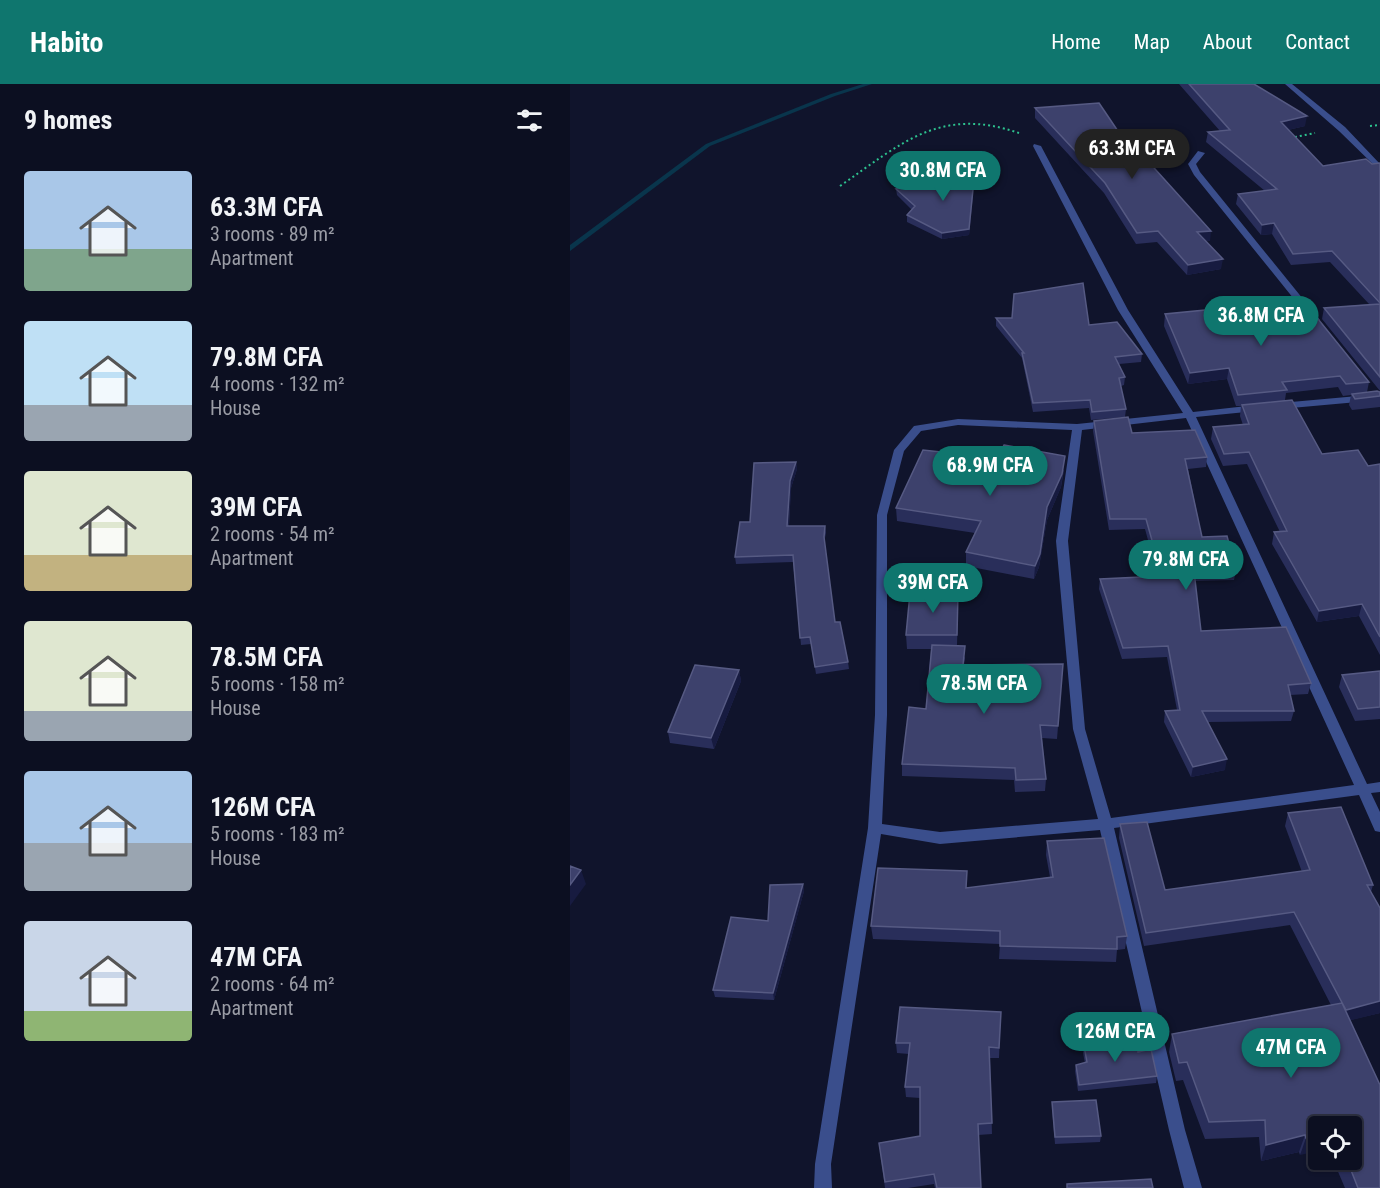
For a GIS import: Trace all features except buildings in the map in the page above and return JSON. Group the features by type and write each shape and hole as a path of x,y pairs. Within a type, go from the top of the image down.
{"street":[{"path":"1287,84 1342,129 1380,169"},
{"path":"1037,146 1124,310 1189,414 1380,828"},
{"path":"1201,153 1192,164 1197,173 1325,332"},
{"path":"1371,388 1379,398"},
{"path":"823,1188 823,1164 875,828 881,715 882,515 899,450 918,428 958,422 1077,427 1189,414 1379,398"},
{"path":"1077,427 1062,541 1079,729 1106,824 1177,1130 1193,1188"},
{"path":"875,828 940,838 1106,824 1380,787"}],"path":[{"path":"840,186 903,144 938,127 962,121 998,126 1024,135 1037,146"},
{"path":"1283,139 1380,125"}],"waterway":[{"path":"570,249 708,145 833,95 869,84"}]}
